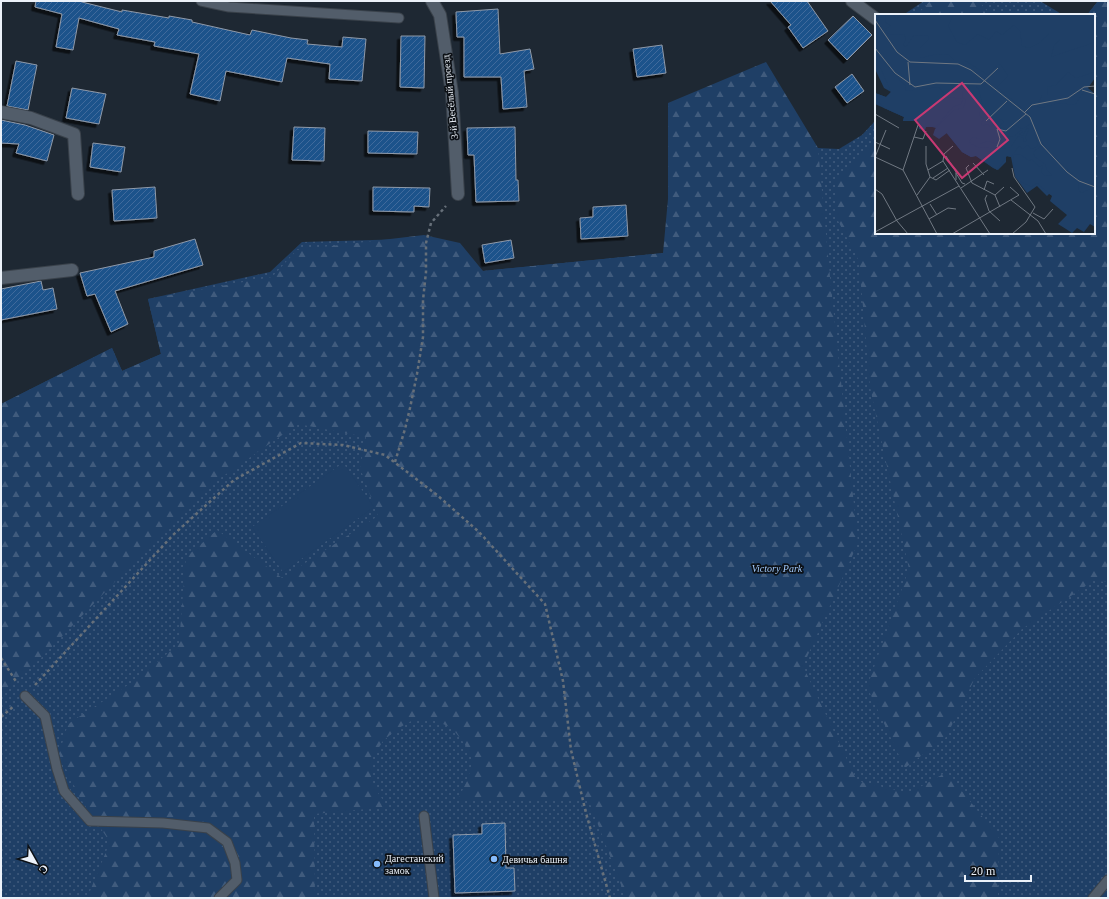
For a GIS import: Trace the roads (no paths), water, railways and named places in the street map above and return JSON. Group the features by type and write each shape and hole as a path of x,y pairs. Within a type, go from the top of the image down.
{"street":[{"name":"3-й Весёлый проезд","path":"432,1 440,14 452,93 458,194"},
{"path":"852,1 875,18"},
{"path":"1,112 31,118 74,134 78,194"},
{"path":"1,278 72,270"}],"lane":[{"path":"201,1 229,6 399,18"},
{"path":"25,696 44,716 64,791 90,821 163,824 208,828 227,842 235,863 237,880 218,898"},
{"path":"424,816 434,898"},
{"path":"1093,898 1108,880"}],"place":[{"name":"Девичья башня","path":"494,859"},
{"name":"Дагестанский замок","path":"377,864"}],"park label":[{"name":"Victory Park","path":"777,568"}]}
